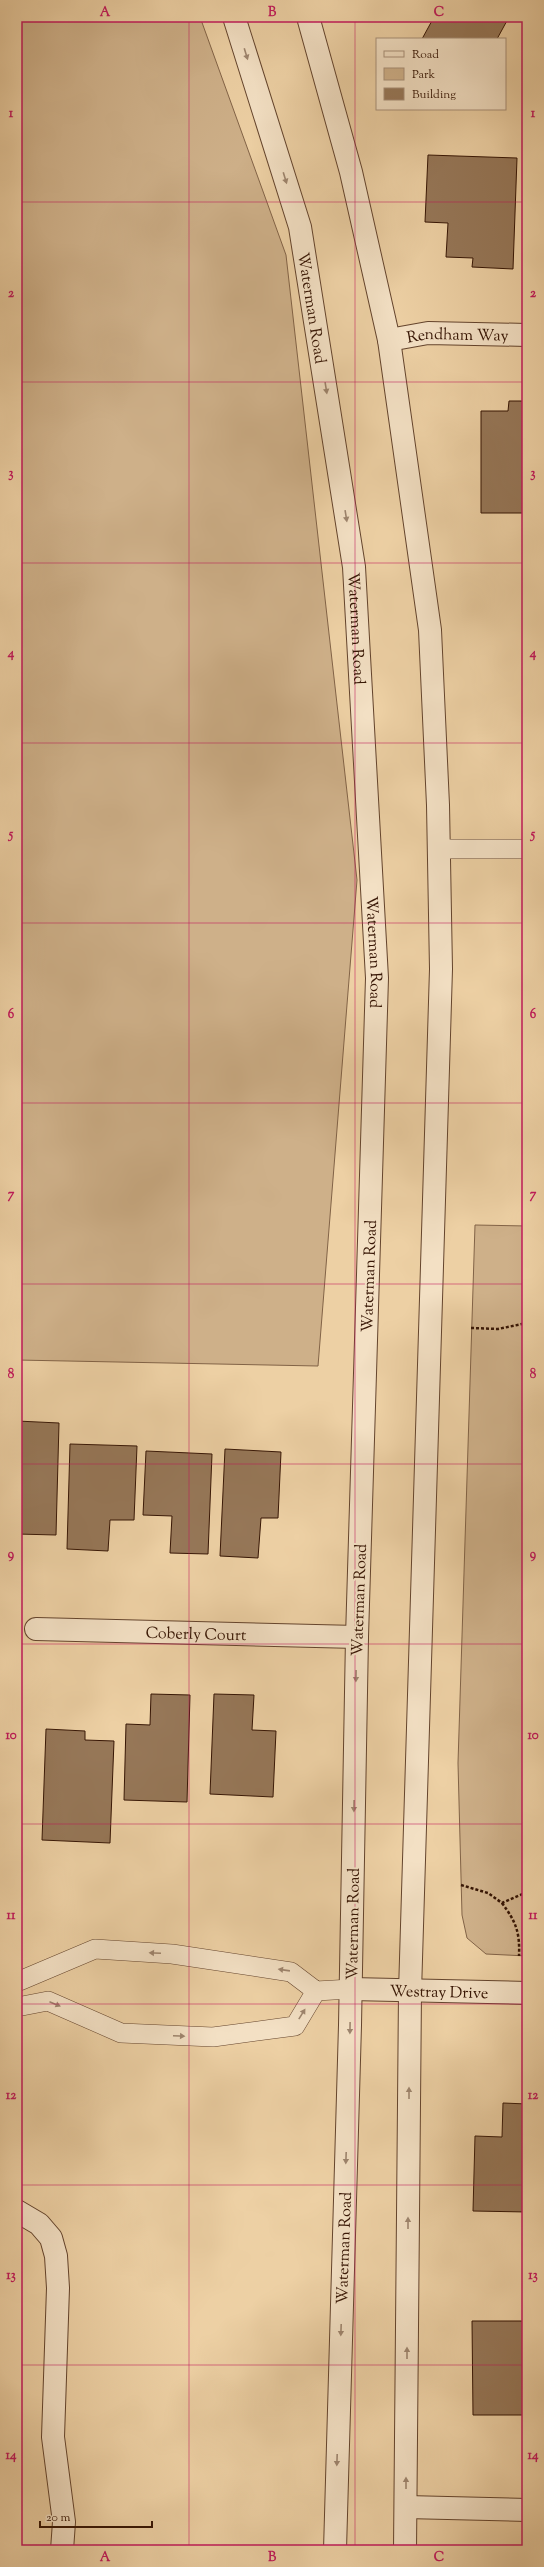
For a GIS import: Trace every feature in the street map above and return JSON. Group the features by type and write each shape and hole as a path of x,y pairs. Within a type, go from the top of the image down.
{"street":[{"name":"Waterman Road","path":"234,17 300,227 354,567 377,978 357,1637 350,1989 334,2550"},
{"path":"308,17 351,172 389,340 430,630 439,849 441,969 410,1992 405,2550"},
{"name":"Rendham Way","path":"389,340 428,333 527,335"},
{"name":"Coberly Court","path":"36,1629 357,1637"},
{"name":"Westray Drive","path":"350,1989 410,1992 527,1994"},
{"path":"17,2211 39,2224 51,2238 56,2256 58,2288 53,2437 64,2522 62,2550"},
{"path":"406,2507 527,2510"}],"lane":[{"path":"439,849 527,849"},
{"path":"17,1982 95,1950 172,1954 291,1972 316,1991 350,1989"},
{"path":"17,2007 48,2002 121,2033 213,2037 295,2026 316,1991"}],"path":[{"path":"472,1328 498,1329 527,1323"},
{"path":"461,1885 481,1890 502,1902 512,1917 520,1936 519,1956"},
{"path":"502,1902 527,1892"}],"green space":[{"path":"17,17 200,17 286,255 357,880 318,1366 17,1360"},
{"path":"475,1225 527,1226 527,1956 486,1954 467,1938 462,1915 458,1763"}],"building":[{"path":"434,17 509,17 498,38 423,38"},
{"path":"428,155 517,158 513,269 472,267 473,258 446,257 448,223 425,222"},
{"path":"509,401 527,401 527,513 481,513 481,411 508,411"},
{"path":"17,1421 59,1423 56,1535 17,1534"},
{"path":"70,1444 137,1446 134,1520 110,1520 108,1551 67,1549"},
{"path":"225,1449 281,1452 278,1518 261,1518 258,1558 220,1556"},
{"path":"146,1451 212,1454 208,1554 170,1553 172,1516 143,1515"},
{"path":"151,1694 190,1695 187,1802 124,1800 126,1724 150,1725"},
{"path":"214,1694 254,1695 252,1730 276,1731 273,1797 210,1794"},
{"path":"46,1729 85,1731 85,1740 114,1741 110,1843 42,1840"},
{"path":"503,2103 527,2104 527,2212 473,2211 475,2136 502,2137"},
{"path":"472,2321 527,2321 527,2415 473,2415"}]}
